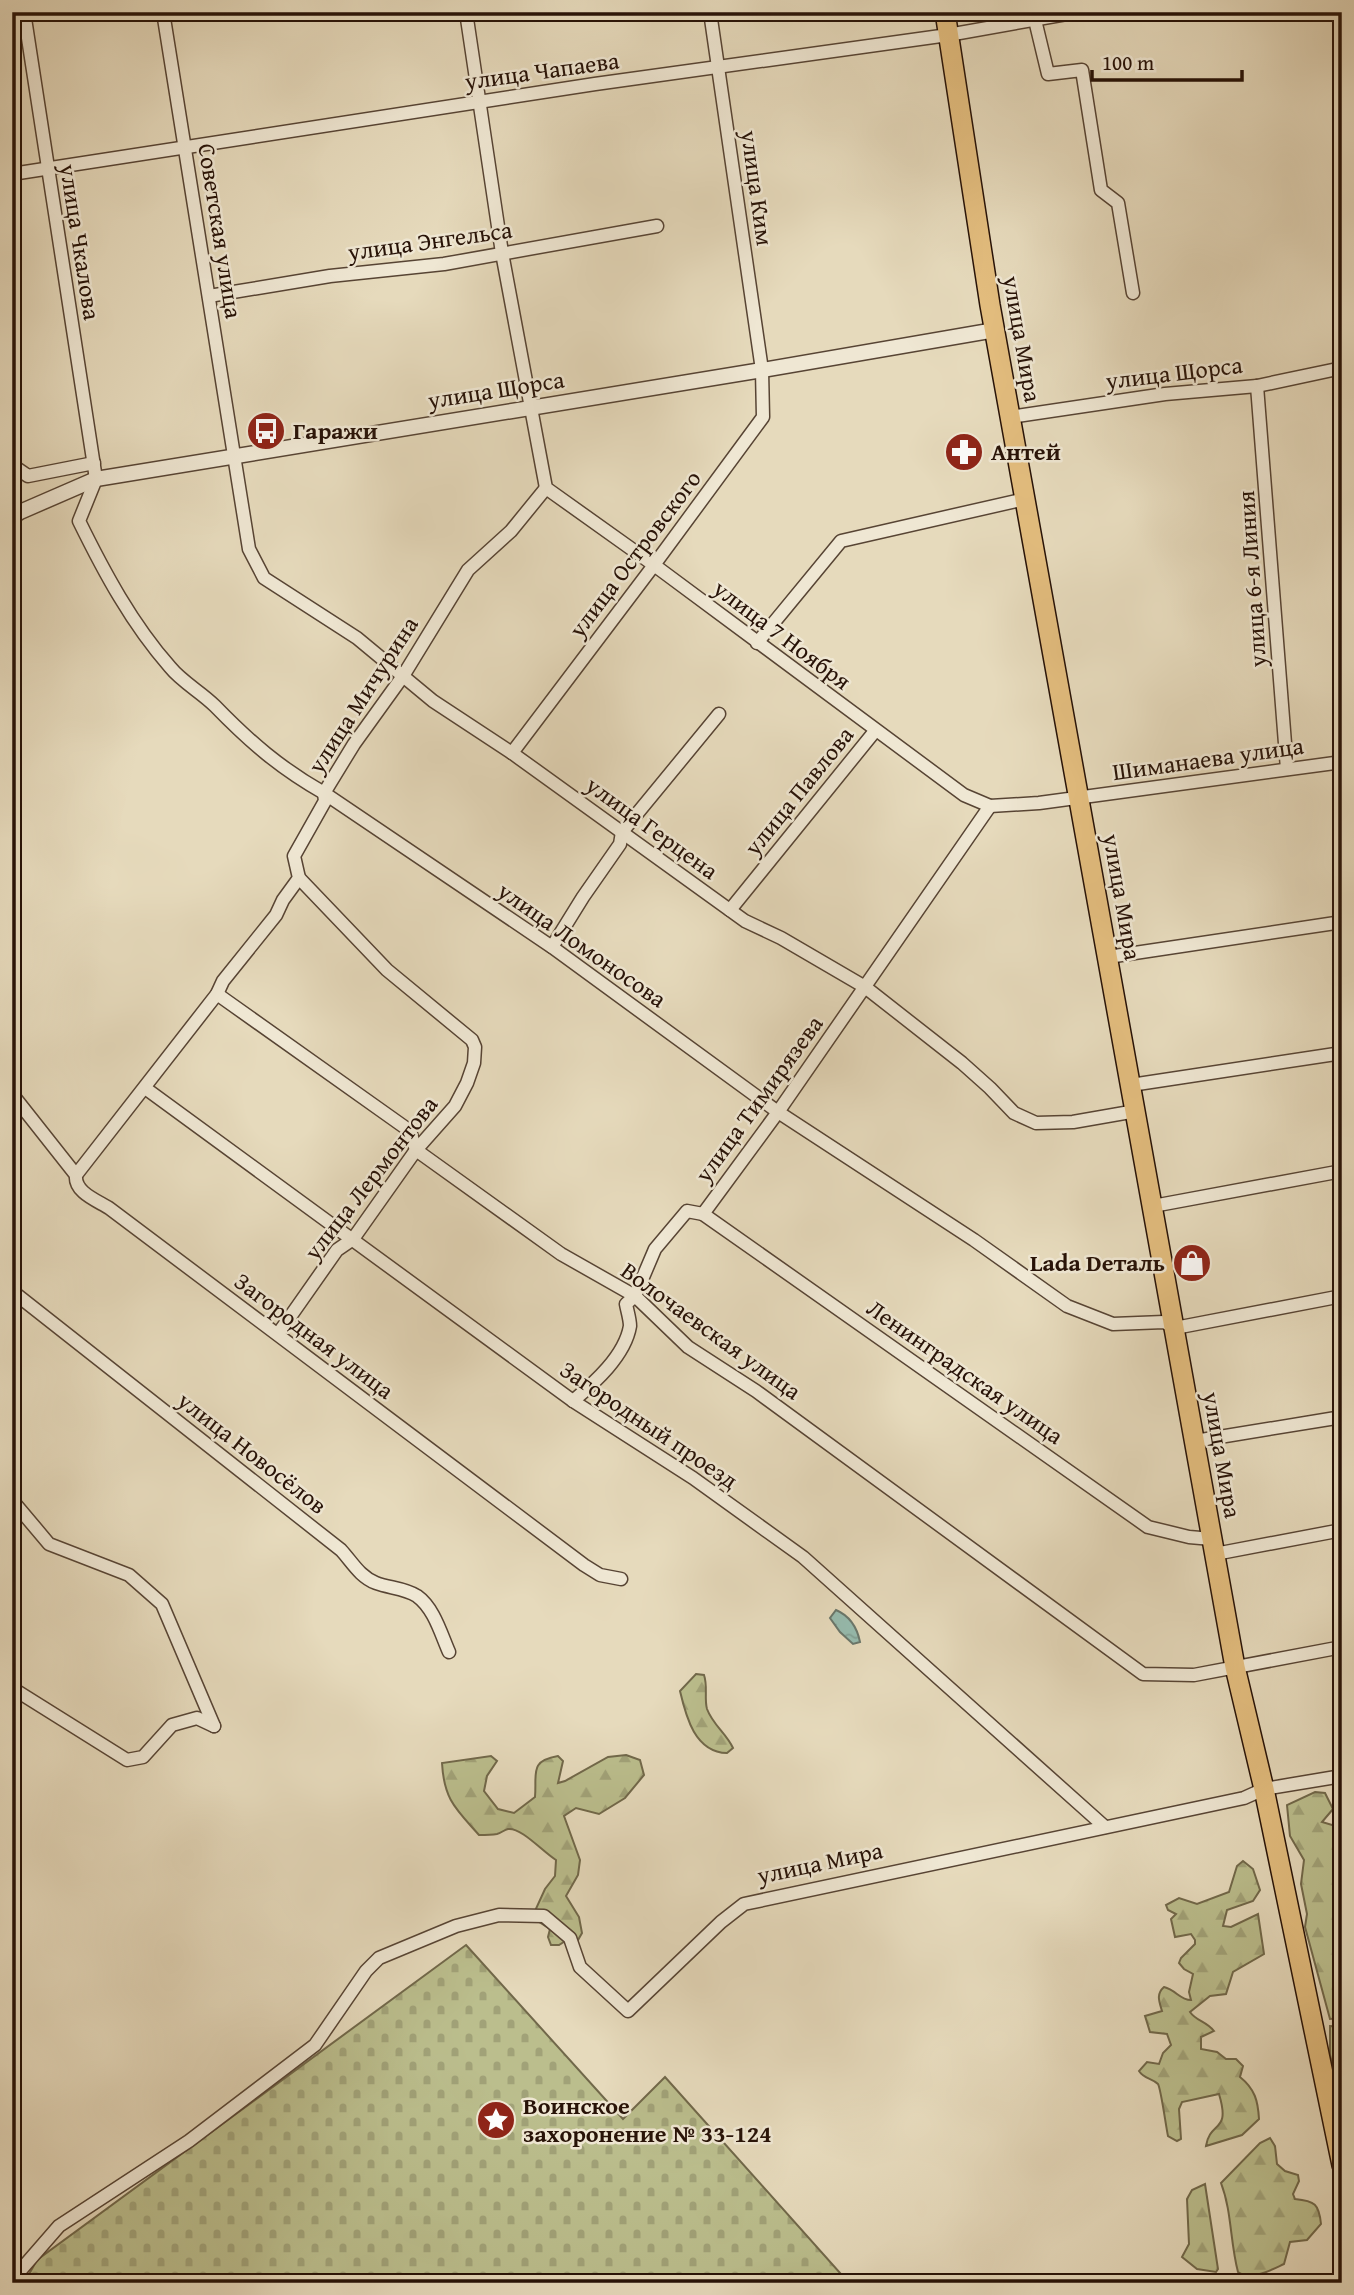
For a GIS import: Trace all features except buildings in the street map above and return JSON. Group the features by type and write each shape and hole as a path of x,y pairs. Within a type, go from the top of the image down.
{"main road":[{"name":"улица Мира","path":"945,12 1010,417 1235,1667 1264,1789 1342,2165"}],"street":[{"name":"улица Чкалова","path":"24,12 96,479"},
{"path":"466,12 502,253 546,488"},
{"name":"улица Ким","path":"710,12 762,370"},
{"name":"улица Чапаева","path":"12,174 480,101 948,35 1078,12"},
{"name":"Советская улица","path":"167,13 185,147 234,456"},
{"path":"1035,20 1048,74 1082,70 1101,190 1118,203 1133,293"},
{"name":"улица Энгельса","path":"209,296 330,276 444,264 657,226"},
{"name":"улица Щорса","path":"12,517 96,479 995,330"},
{"name":"улица Щорса","path":"1010,417 1165,394 1258,386 1342,368"},
{"name":"улица Островского","path":"513,753 763,416 762,370"},
{"name":"улица 6-я Линия","path":"1258,386 1287,769"},
{"name":"улица Герцена","path":"234,456 249,549 264,578 357,638 433,701 513,753 745,921 781,938 865,987 962,1063 990,1087 1014,1114 1036,1123 1073,1122 1136,1111"},
{"path":"12,465 27,475 94,463"},
{"name":"улица Ломоносова","path":"96,479 79,521 123,604 171,669 211,702 247,738 282,767 552,947 778,1112 974,1240 1067,1306 1113,1324 1164,1322 1175,1328 1342,1296"},
{"name":"улица 7 Ноября","path":"546,488 964,795 990,806"},
{"name":"улица Мичурина","path":"299,878 294,856 325,801 324,793 354,744 403,676 468,569 511,531 546,488"},
{"path":"757,643 841,541 1025,499"},
{"path":"552,947 620,844 622,832 719,714"},
{"name":"улица Павлова","path":"730,910 875,731"},
{"name":"Шиманаева улица","path":"1079,797 1342,762"},
{"path":"990,806 1079,797"},
{"name":"улица Тимирязева","path":"573,1401 595,1383 619,1353 630,1325 626,1304 635,1296 655,1249 687,1211 703,1214 778,1112 990,806"},
{"path":"76,1175 217,994 223,981 276,915 299,878"},
{"name":"улица Лермонтова","path":"278,1334 337,1250 353,1239 416,1150 455,1106 474,1063 475,1047 472,1040 387,970 299,878"},
{"path":"1108,957 1342,922"},
{"name":"Волочаевская улица","path":"217,994 410,1130 416,1150 562,1254 635,1296 688,1347 757,1391 1143,1674 1194,1675 1342,1647"},
{"path":"1131,1085 1342,1053"},
{"name":"Загородный проезд","path":"145,1087 573,1401 693,1478 803,1557 1105,1827"},
{"name":"Загородная улица","path":"14,1101 76,1175 75,1182 80,1190 278,1334 584,1566 600,1575 621,1579"},
{"path":"1153,1206 1342,1171"},
{"name":"Ленинградская улица","path":"703,1214 1149,1527 1214,1546 1342,1530"},
{"name":"улица Новосёлов","path":"12,1291 341,1550 363,1576 418,1597 434,1617 449,1652"},
{"path":"1195,1441 1342,1417"},
{"path":"12,1500 49,1544 129,1575 162,1604 214,1726 197,1718 172,1725 143,1757 127,1760 12,1688"},
{"path":"1264,1789 1342,1776"},
{"name":"улица Мира","path":"14,2283 19,2272 59,2226 189,2141 316,2045 366,1971 379,1958 456,1926 499,1915 544,1916 570,1938 580,1967 628,2011 721,1922 744,1905 1244,1798 1264,1789"}],"green space":[{"path":"696,1674 704,1675 707,1709 733,1748 727,1753 707,1747 694,1731 685,1712 680,1691"},
{"path":"626,1755 640,1760 644,1775 625,1798 599,1814 576,1808 564,1816 580,1860 578,1875 566,1896 579,1917 582,1933 578,1940 570,1938 559,1945 551,1945 548,1937 550,1929 530,1916 555,1876 556,1860 513,1829 497,1834 479,1835 453,1803 445,1786 442,1763 491,1756 497,1761 487,1776 484,1791 498,1809 514,1813 535,1797 536,1769 542,1761 558,1756 563,1761 558,1783 608,1757"},
{"path":"1315,1792 1325,1793 1333,1809 1322,1822 1339,1827 1342,1838 1342,1881 1334,1885 1342,1893 1342,1908 1337,1913 1342,1928 1342,2018 1330,2019 1305,1927 1307,1914 1301,1884 1304,1860 1290,1836 1287,1805"},
{"path":"1243,1861 1253,1869 1260,1890 1253,1901 1227,1910 1223,1926 1231,1927 1258,1914 1264,1954 1233,1972 1226,1994 1210,1996 1190,2012 1214,2031 1201,2037 1201,2049 1217,2052 1226,2059 1236,2059 1243,2066 1240,2077 1255,2096 1259,2119 1242,2135 1206,2146 1223,2115 1219,2094 1182,2102 1179,2109 1181,2139 1177,2141 1168,2136 1158,2084 1139,2071 1147,2062 1159,2064 1163,2053 1171,2045 1167,2034 1150,2032 1145,2016 1162,2011 1159,1998 1161,1990 1168,1988 1191,2000 1189,1992 1193,1974 1179,1963 1195,1944 1195,1940 1191,1934 1175,1937 1171,1919 1176,1914 1168,1910 1166,1905 1179,1898 1197,1904 1229,1892 1237,1866"},
{"path":"466,1945 623,2119 665,2077 849,2283 24,2283 37,2260"},
{"path":"1330,2026 1342,2027 1342,2101 1330,2055"},
{"path":"1270,2138 1275,2146 1277,2164 1285,2171 1298,2175 1299,2181 1293,2194 1295,2199 1315,2205 1321,2224 1307,2240 1290,2242 1284,2264 1261,2274 1243,2274 1238,2272 1221,2183 1260,2143"},
{"path":"1205,2184 1218,2269 1216,2272 1197,2269 1182,2257 1189,2244 1187,2199 1192,2190"}],"water":[{"path":"836,1610 852,1623 860,1642 853,1644 840,1632 830,1618"}],"place":[{"name":"Гаражи","path":"266,431"},
{"name":"Антей","path":"964,452"},
{"name":"Lada Dеталь","path":"1192,1263"},
{"name":"Воинское захоронение № 33-124","path":"496,2120"}]}
